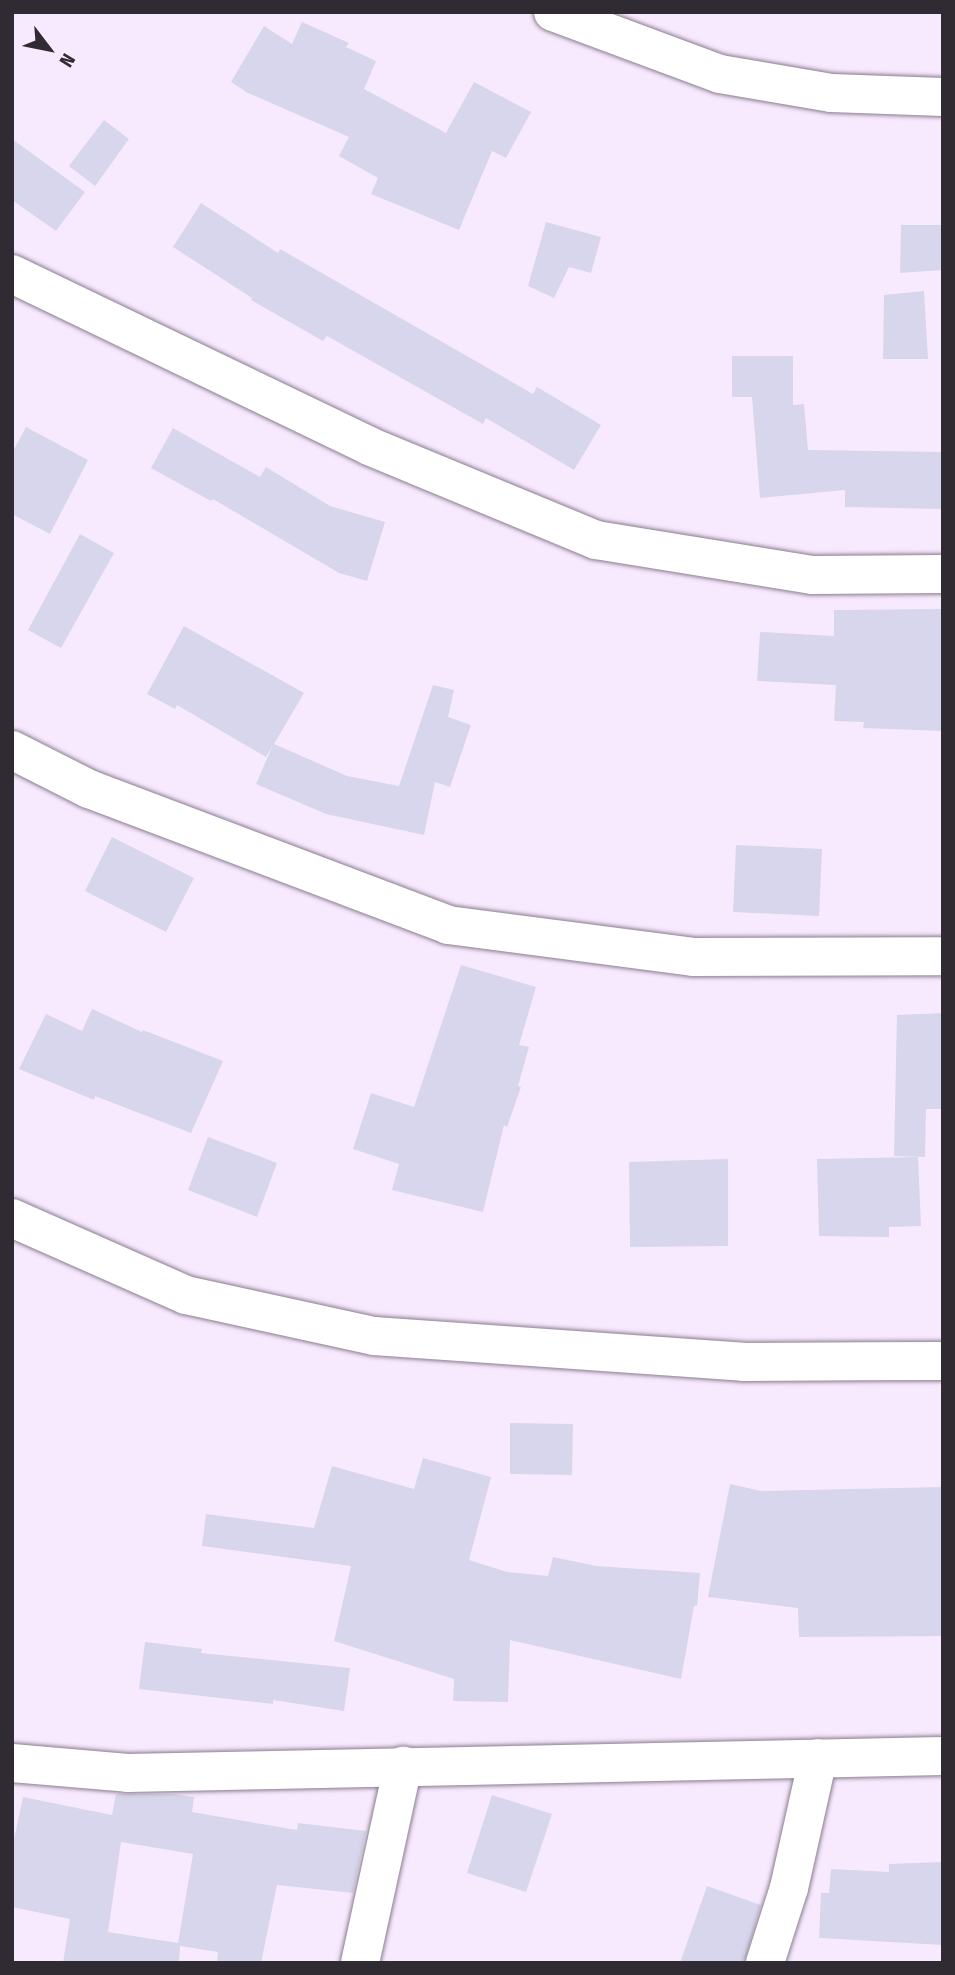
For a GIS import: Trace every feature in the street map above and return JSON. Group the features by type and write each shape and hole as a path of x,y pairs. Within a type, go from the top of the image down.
{"street":[{"path":"552,12 720,74 831,93 943,97"},
{"path":"12,274 369,446 596,540 812,575 943,574"},
{"path":"12,750 89,789 448,925 693,957 943,956"},
{"path":"12,1218 186,1295 374,1336 743,1362 943,1361"},
{"path":"12,1763 128,1773 943,1756"},
{"path":"765,1963 789,1888 818,1758"},
{"path":"360,1963 403,1766"}],"building":[{"path":"302,22 349,43 346,47 376,61 364,89 446,133 474,82 531,112 506,158 492,151 459,230 371,194 378,178 339,156 349,137 248,93 231,82 264,26 292,44"},
{"path":"104,120 129,139 95,186 69,166"},
{"path":"12,139 85,192 56,231 12,200"},
{"path":"201,203 278,253 280,249 533,394 537,387 601,425 574,470 486,418 483,424 327,336 323,341 251,300 252,298 173,247"},
{"path":"546,222 601,237 591,273 569,267 554,298 528,286"},
{"path":"901,225 943,225 943,270 900,273"},
{"path":"924,291 928,359 883,359 884,295"},
{"path":"732,356 793,356 793,405 804,404 808,450 943,452 943,509 845,507 845,490 760,498 752,397 732,397"},
{"path":"26,427 88,460 50,534 12,514 12,453"},
{"path":"173,428 260,477 266,467 330,506 385,522 367,581 339,573 213,499 211,501 151,468"},
{"path":"80,534 114,553 61,648 28,630"},
{"path":"943,609 943,731 863,728 864,722 834,721 836,685 757,681 760,632 834,636 834,610"},
{"path":"184,626 304,693 274,744 347,776 399,786 433,685 454,690 448,717 471,725 450,787 435,782 424,835 326,814 256,784 273,745 266,757 177,705 175,709 147,694"},
{"path":"112,837 194,878 166,932 85,891"},
{"path":"736,845 822,849 819,916 733,912"},
{"path":"461,965 536,987 519,1045 529,1047 518,1086 521,1087 507,1127 504,1125 483,1212 392,1190 399,1164 353,1149 371,1093 414,1107"},
{"path":"92,1009 142,1032 143,1030 223,1061 191,1133 95,1096 94,1100 19,1069 46,1014 82,1031"},
{"path":"943,1013 943,1109 926,1109 925,1157 894,1156 897,1015"},
{"path":"208,1137 277,1163 257,1217 188,1190"},
{"path":"918,1157 921,1226 889,1227 889,1237 819,1236 817,1159"},
{"path":"728,1159 728,1246 630,1247 629,1162"},
{"path":"510,1423 573,1424 572,1475 510,1474"},
{"path":"423,1458 491,1477 469,1560 507,1572 548,1576 553,1557 596,1566 700,1573 697,1606 694,1606 681,1679 510,1640 508,1702 453,1701 454,1679 334,1641 351,1566 202,1546 206,1514 314,1528 332,1466 414,1489"},
{"path":"730,1484 761,1491 943,1487 943,1636 799,1637 798,1608 708,1597"},
{"path":"145,1642 202,1649 201,1653 350,1668 344,1711 273,1700 273,1704 139,1689"},
{"path":"116,1794 174,1794 194,1797 192,1812 297,1830 298,1823 366,1831 353,1893 277,1885 261,1963 217,1963 218,1952 180,1946 179,1963 63,1963 70,1919 12,1907 12,1849 23,1797 112,1815","holes":["121,1842 193,1854 178,1943 108,1932"]},
{"path":"492,1795 552,1814 526,1892 467,1873"},
{"path":"943,1862 943,1945 819,1938 821,1893 829,1893 831,1869 889,1872 889,1864"},
{"path":"707,1886 761,1905 744,1963 680,1963"}]}
